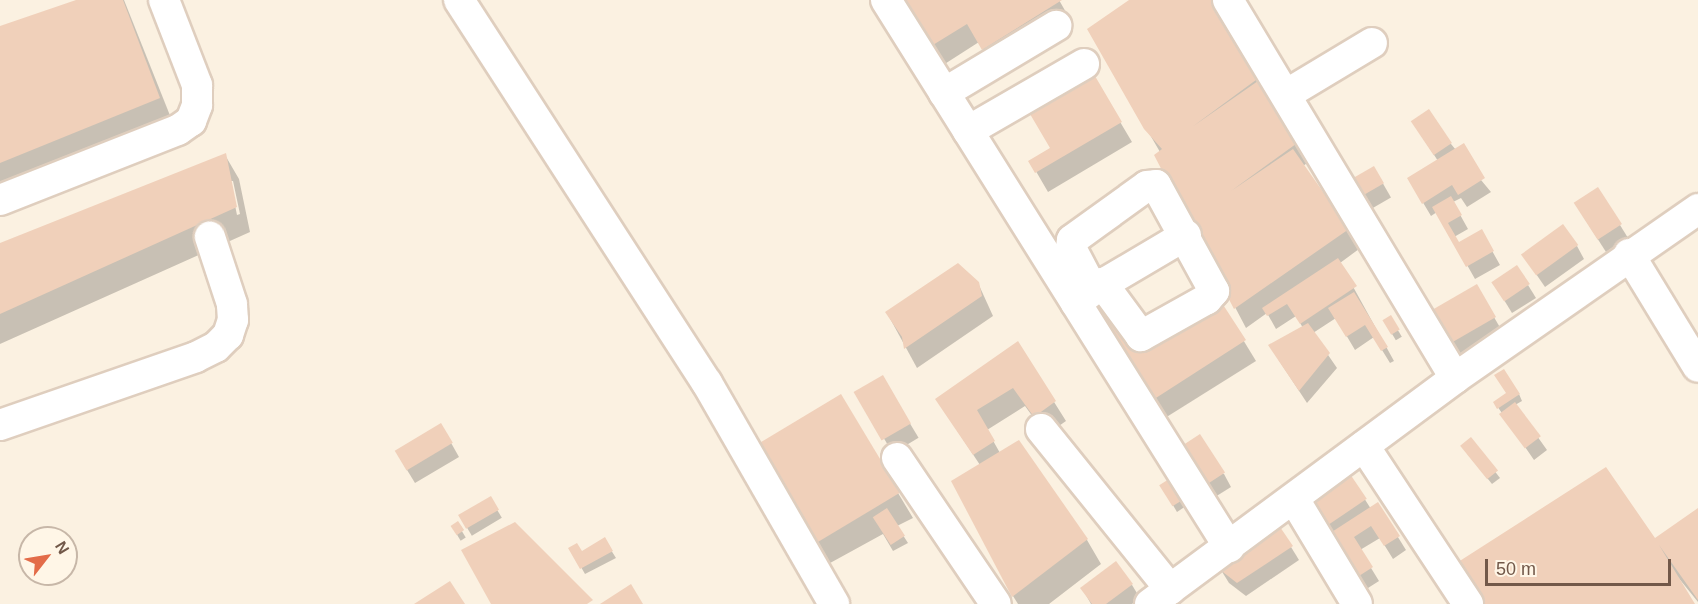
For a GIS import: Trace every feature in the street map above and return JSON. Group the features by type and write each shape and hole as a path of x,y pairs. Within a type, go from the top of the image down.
{"street":[{"path":"0,200 178,130 191,121 197,105 197,85 164,0"},
{"path":"459,0 707,383 834,604"},
{"path":"886,0 968,131 1090,292 1142,336 1207,299 1215,285 1156,185 1147,186 1071,240 1071,248 1090,292 1229,547"},
{"path":"1228,0 1287,94 1455,378"},
{"path":"944,93 1056,26"},
{"path":"1287,94 1372,43"},
{"path":"968,131 1084,64"},
{"path":"1041,429 1160,597 1455,378 1629,254 1698,209"},
{"path":"1090,292 1186,235"},
{"path":"0,425 196,357 216,347 228,334 232,320 232,304 210,237"},
{"path":"1629,254 1698,367"},
{"path":"1364,447 1468,604"},
{"path":"897,458 996,604"},
{"path":"1293,499 1357,604"}],"building":[{"path":"76,0 123,0 160,98 0,163 0,26"},
{"path":"898,0 1062,0 982,50 967,24 928,48"},
{"path":"1129,0 1219,0 1253,52 1246,59 1260,77 1192,127 1258,81 1300,141 1231,191 1293,149 1349,229 1234,309 1154,155 1162,149 1144,129 1087,29"},
{"path":"1095,76 1122,122 1035,173 1028,161 1050,148 1030,114"},
{"path":"1429,109 1452,143 1434,155 1411,121"},
{"path":"1464,143 1485,178 1458,195 1452,185 1422,204 1407,178"},
{"path":"226,153 237,207 0,314 0,243"},
{"path":"1374,166 1384,183 1355,200 1345,183"},
{"path":"1598,187 1622,224 1598,240 1574,203"},
{"path":"1451,196 1462,215 1448,223 1459,242 1482,229 1494,251 1466,267 1432,207"},
{"path":"1563,224 1578,245 1536,276 1521,255"},
{"path":"1338,258 1357,286 1300,324 1287,304 1267,316 1262,308"},
{"path":"958,263 979,282 982,296 904,349 902,337 885,312"},
{"path":"1517,265 1530,284 1504,301 1491,282"},
{"path":"1477,284 1496,317 1443,347 1424,314"},
{"path":"1354,292 1388,347 1381,351 1365,325 1346,337 1328,308"},
{"path":"1102,300 1137,352 1220,300 1246,340 1145,405 1085,312"},
{"path":"1391,315 1400,330 1391,335 1382,320"},
{"path":"1308,323 1330,353 1299,391 1268,345"},
{"path":"1018,341 1056,401 1034,417 1013,388 977,410 995,441 973,455 935,399"},
{"path":"1504,369 1520,394 1497,409 1493,402 1506,393 1494,375"},
{"path":"883,375 911,423 882,440 854,392"},
{"path":"841,394 900,493 815,544 756,445"},
{"path":"1515,402 1541,436 1525,448 1499,414"},
{"path":"441,423 453,443 407,471 395,451"},
{"path":"1200,434 1225,473 1199,489 1174,451"},
{"path":"1471,437 1498,470 1487,479 1460,446"},
{"path":"1019,440 1088,539 1012,597 951,481"},
{"path":"1606,467 1655,538 1698,508 1698,600 1659,545 1695,604 1481,604 1455,564"},
{"path":"1177,474 1190,495 1172,506 1159,485"},
{"path":"1350,474 1367,499 1320,531 1303,506"},
{"path":"491,496 499,510 466,529 458,515"},
{"path":"1378,502 1400,536 1384,546 1371,526 1354,537 1373,567 1348,583 1321,539"},
{"path":"887,508 905,536 891,545 873,517"},
{"path":"458,521 464,530 457,535 451,526"},
{"path":"515,522 593,600 587,604 491,604 461,550"},
{"path":"1280,527 1293,546 1237,583 1219,569"},
{"path":"605,537 613,551 580,569 568,548 577,543 582,551"},
{"path":"1116,561 1133,584 1106,604 1092,604 1080,588"},
{"path":"450,581 465,604 414,604"},
{"path":"631,584 643,604 600,604"}]}
